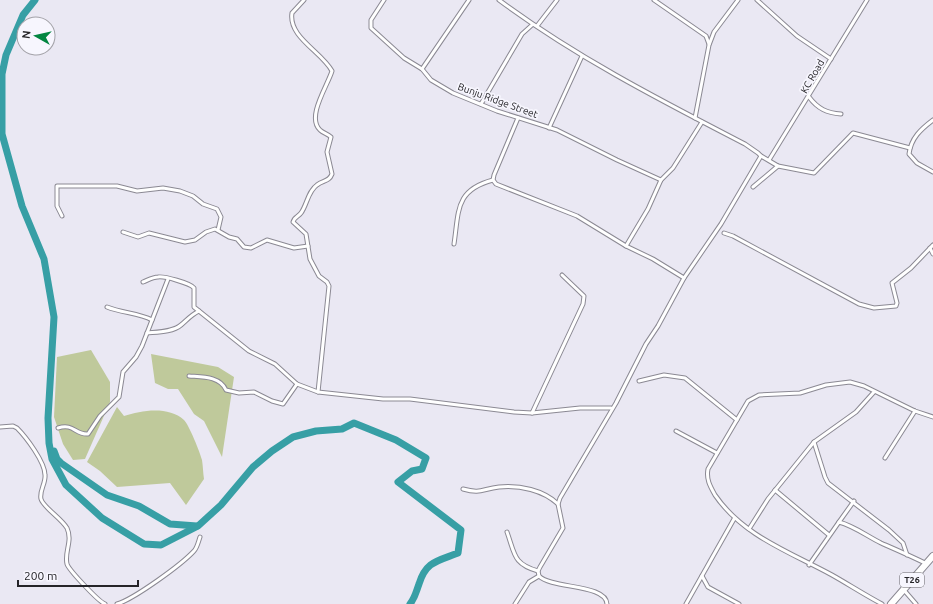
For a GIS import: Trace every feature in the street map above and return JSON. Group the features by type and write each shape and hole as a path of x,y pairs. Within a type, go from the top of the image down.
{"highway":[{"name":"T26","path":"891,604 933,556"}],"street":[{"path":"304,0 292,13 292,23 311,49 332,71 324,86 314,116 320,131 331,137 327,152 332,174 328,180 317,184 312,189 300,213 292,222 306,234 310,259 319,276 327,282 329,286 318,392"},
{"name":"Bunju Ridge Street","path":"384,0 371,20 371,28 404,58 422,69 431,80 453,93 518,118 549,128 661,180"},
{"path":"422,69 469,0"},
{"path":"499,0 532,25 537,26 582,56 637,88 744,144 778,166 814,172 854,133 910,148"},
{"path":"537,26 557,0"},
{"path":"654,0 706,36 709,45"},
{"path":"695,118 709,45 714,32 738,0"},
{"path":"757,0 792,32 831,59"},
{"name":"KC Road","path":"769,160 809,97 867,0"},
{"path":"481,104 522,34 532,25"},
{"path":"549,128 582,56"},
{"path":"809,97 817,107 830,113 841,114"},
{"path":"493,180 494,174 518,118"},
{"path":"933,120 920,131 910,148 909,154 917,164 933,172"},
{"path":"626,246 648,209 661,180 673,168 702,122"},
{"path":"607,604 607,600 603,595 585,589 547,582 539,576 538,571 563,528 558,504 611,408 616,403 646,344 658,326 684,278 721,224 761,156"},
{"path":"753,187 778,166"},
{"path":"454,244 458,210 462,200 475,187 493,180"},
{"path":"493,180 496,184 577,216 626,246 653,259 684,278"},
{"path":"62,216 57,206 57,186 118,186 137,190 163,188 180,191 193,196 203,204 217,209 221,217 218,230"},
{"path":"122,232 138,238 149,233 185,242 195,240 206,232 218,230 229,237 236,239 244,247 251,248 267,240 294,248 308,246"},
{"path":"724,233 734,236 859,304 874,308 896,306 897,303 892,283 911,268 933,245"},
{"path":"930,248 933,254"},
{"path":"532,413 583,304 584,296 582,293 562,275"},
{"path":"143,282 157,277 188,282 192,285 195,292 193,303 199,311 235,337 249,351 275,364 286,372 297,384 318,392 383,399 410,399 463,407 532,413 580,408 611,408"},
{"path":"58,428 66,426 71,427 85,435 91,432 100,416 119,397 123,372 136,357 168,279"},
{"path":"107,307 122,313 146,317 152,320"},
{"path":"147,333 166,331 178,327 188,316 199,311"},
{"path":"639,381 664,375 685,378 737,420"},
{"path":"189,376 211,378 222,384 226,390 239,393 254,392 272,401 284,404 297,384"},
{"path":"882,604 769,543 734,519 720,502 708,481 708,469 716,453 748,402 759,395 800,393 826,385 850,382 864,386 874,392 933,417"},
{"path":"749,529 759,511 814,442 856,412 874,392"},
{"path":"885,458 915,410"},
{"path":"0,427 13,426 17,428 35,451 45,474 40,494 41,501 61,519 68,534 70,543 67,560 68,567 90,593 105,604"},
{"path":"676,431 716,453"},
{"path":"814,442 827,481 854,501 903,543 906,555"},
{"path":"462,488 480,492 498,488 518,487 540,493 558,504"},
{"path":"775,490 829,535"},
{"path":"810,565 829,535 854,501"},
{"path":"686,604 734,519"},
{"path":"839,522 902,550 906,555 927,564"},
{"path":"507,532 518,561 524,566 538,571"},
{"path":"117,604 137,594 179,564 194,551 200,538"},
{"path":"515,604 529,582 539,576"},
{"path":"702,576 708,587 738,604"},
{"path":"903,589 916,604"}],"green space":[{"path":"91,350 110,382 110,402 85,459 73,460 63,444 54,417 57,357"},
{"path":"151,354 218,367 234,377 222,457 204,421 194,414 178,389 168,389 155,383"},
{"path":"117,407 124,416 155,410 171,413 184,420 201,456 204,479 186,505 170,483 117,487 100,471 87,462"}],"waterway":[{"path":"35,0 23,15 6,55 2,74 2,134 22,206 44,259 54,317 48,418 49,443 52,459 66,485 102,518 144,544 161,545 198,526 221,505 253,467 272,451 293,437 316,431 342,429 354,423 396,440 426,458 422,469 412,471 398,482 461,530 458,553 439,560 429,566 422,576 410,604"},
{"path":"54,451 57,459 61,463 107,495 139,506 170,524 197,526"}]}
